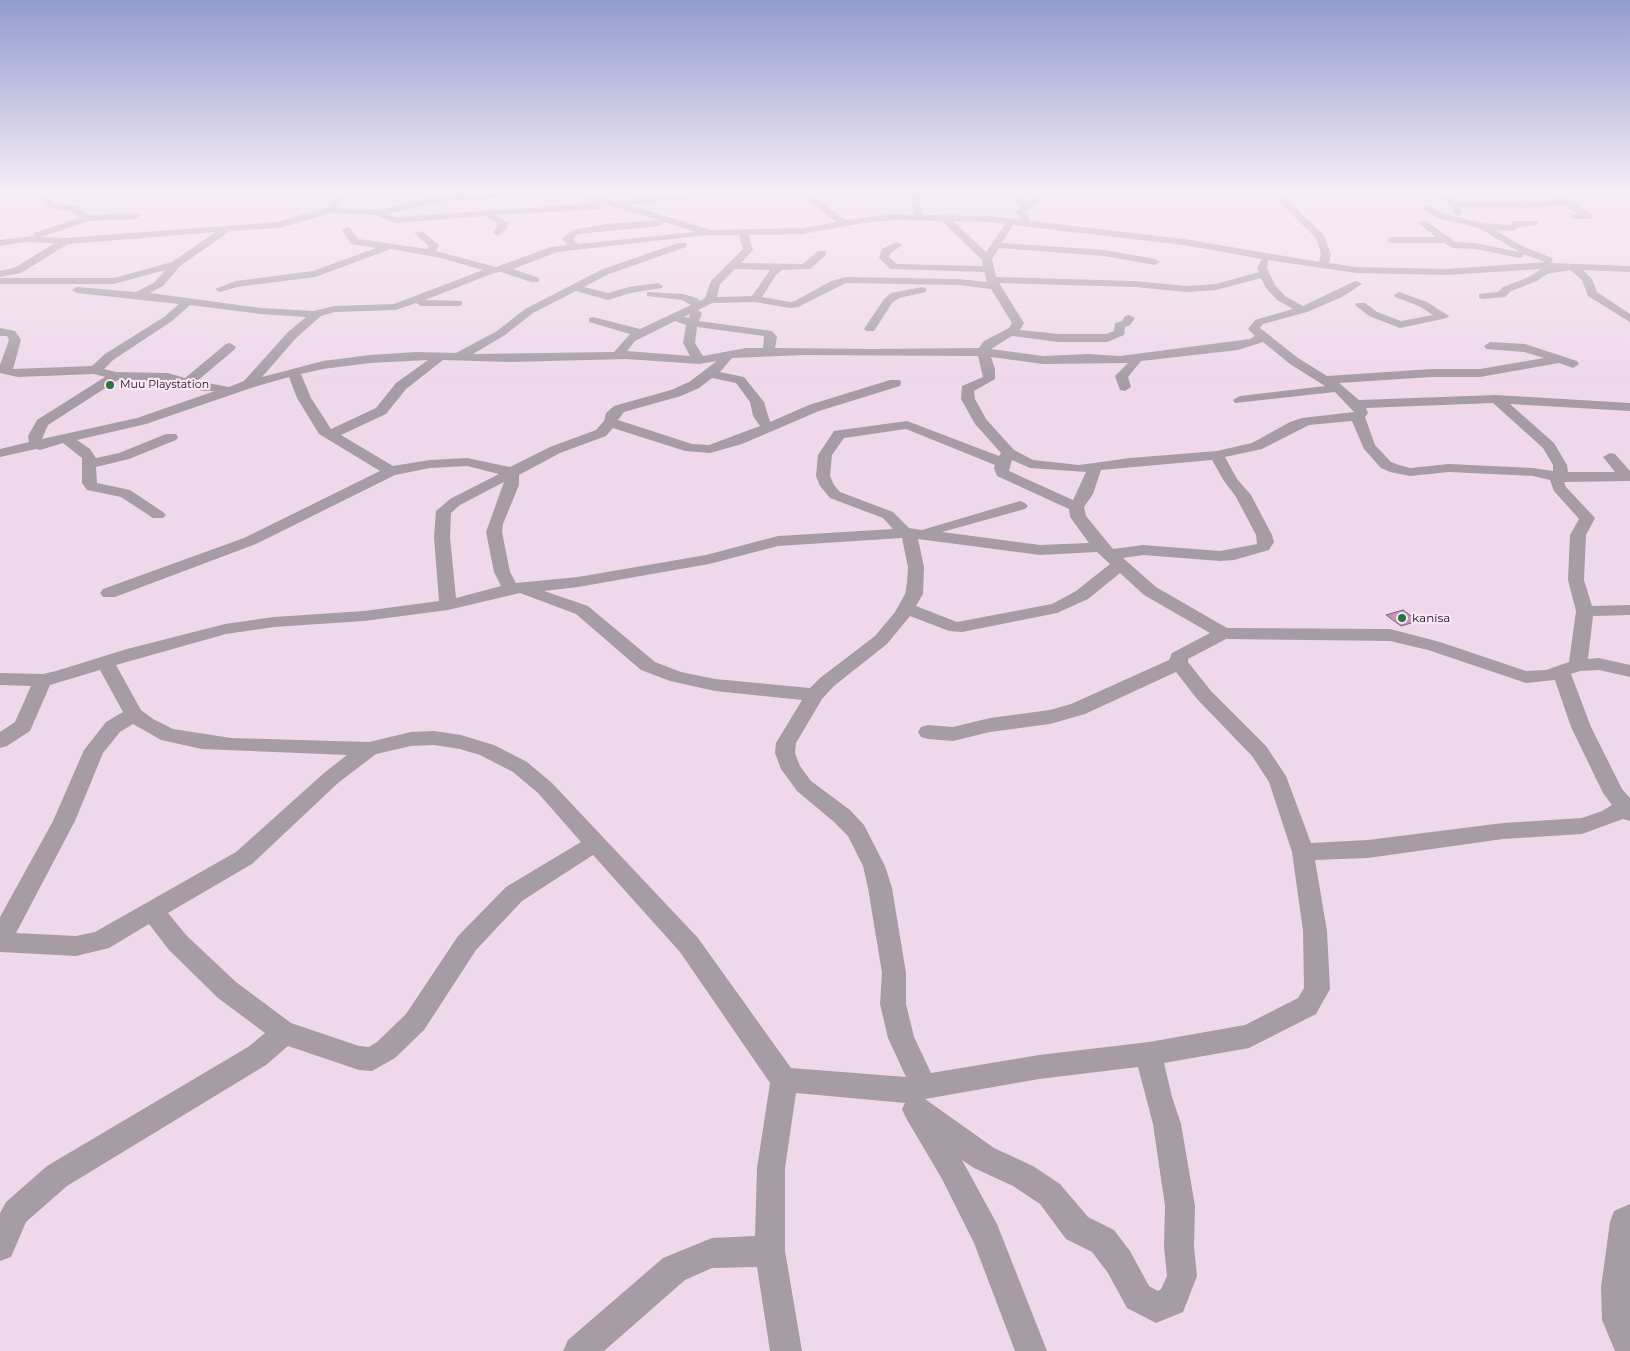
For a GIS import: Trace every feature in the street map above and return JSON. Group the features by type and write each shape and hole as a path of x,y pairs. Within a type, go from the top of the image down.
{"street":[{"path":"0,274 16,271 43,255"},
{"path":"138,295 159,284 173,268 191,255"},
{"path":"220,289 236,284 282,279 325,270 365,255"},
{"path":"438,255 535,280"},
{"path":"77,290 138,295 183,306 202,304 261,311 317,313 335,309 390,308 412,302 538,255"},
{"path":"459,356 497,336 529,311 605,272 651,255"},
{"path":"710,300 715,283 743,255"},
{"path":"731,266 778,268 806,266 813,255"},
{"path":"885,255 884,258 894,267 992,278"},
{"path":"974,255 992,278 1018,323 1010,332 988,344 983,352"},
{"path":"870,329 888,300 898,293 951,289 982,292 992,278 994,255"},
{"path":"1120,255 1155,262"},
{"path":"1259,255 1341,269 1432,273 1518,265 1630,269"},
{"path":"1322,266 1326,255"},
{"path":"1524,255 1573,267 1587,279 1592,294 1630,319"},
{"path":"1534,255 1540,258"},
{"path":"1264,256 1262,268 1270,286 1281,298 1303,310"},
{"path":"284,267 325,270"},
{"path":"1483,296 1501,296 1507,289 1533,279 1544,271 1573,267"},
{"path":"0,281 60,279 92,282 120,280 173,268"},
{"path":"755,299 770,274 778,268"},
{"path":"830,271 835,283"},
{"path":"617,356 631,338 710,300 755,299 790,305 798,304 835,283 846,280 992,278 1125,284 1187,289 1216,287 1264,274"},
{"path":"1357,284 1324,302 1259,322 1254,329 1262,337 1338,388 1357,410 1363,434 1369,446 1386,465 1410,472 1449,468 1532,472 1560,476 1627,477 1610,457"},
{"path":"576,288 608,297 629,290 655,290 693,300 697,306 696,315 691,323 690,343 698,360"},
{"path":"1361,305 1373,314 1400,325 1443,316 1399,295"},
{"path":"412,302 458,303"},
{"path":"1324,302 1382,305"},
{"path":"95,370 125,345 168,319 183,306"},
{"path":"0,332 11,333 15,340 3,369 9,372 95,370 115,376 160,376 203,387 243,386 292,334 317,313"},
{"path":"674,317 691,323 768,333 771,337 768,351"},
{"path":"1010,332 1059,338 1107,338 1120,333 1119,325 1126,323 1129,318"},
{"path":"593,320 641,333"},
{"path":"0,453 67,440 153,418 243,386 343,362 441,356 511,358 617,356 698,360 768,351 872,353 983,352 1043,360 1136,359 1238,346 1254,342 1262,337"},
{"path":"187,382 230,346"},
{"path":"1490,346 1525,348 1573,364"},
{"path":"983,352 989,369 989,379 966,389 968,399 980,420 1006,458 1002,473 1076,507"},
{"path":"330,435 381,411 401,386 441,356"},
{"path":"448,605 442,537 442,517 444,511 554,450 596,435 607,428 611,422 611,416 619,409 631,404 676,393 694,385 728,357"},
{"path":"1126,387 1121,376 1134,364 1136,359"},
{"path":"1325,380 1438,372 1480,373 1557,360"},
{"path":"294,373 319,425 330,435 391,471"},
{"path":"709,374 740,380 746,385 757,402 760,416 768,427"},
{"path":"40,446 36,442 35,436 42,423 115,376"},
{"path":"611,422 700,450 720,448 814,408 896,383"},
{"path":"1240,400 1338,388"},
{"path":"1303,852 1368,849 1503,831 1582,826 1628,810 1614,793 1581,727 1570,669 1585,611 1576,580 1578,535 1587,518 1559,488 1557,482 1560,476 1560,465 1548,446 1521,419 1496,399"},
{"path":"1217,455 1231,481 1244,495 1264,535 1266,542 1263,547 1227,555 1143,550 1110,556 1040,550 912,533 888,515 835,495 827,486 823,476 825,455 839,434 907,425 1006,458 1064,469 1217,455 1257,446 1294,425 1357,410 1496,399 1630,407"},
{"path":"91,464 124,456 171,437"},
{"path":"67,440 85,452 91,464 90,483 92,487 125,493 158,514"},
{"path":"109,593 250,541 359,485 391,471 430,464 467,462 512,472"},
{"path":"1095,467 1085,494 1076,507 1078,517 1110,556 1150,591 1223,633"},
{"path":"512,472 512,485 494,532 502,572 516,589 582,610 648,666 677,677 715,685 815,695"},
{"path":"0,679 43,680 74,674 105,662 217,631 251,624 364,616 448,605 516,589 578,582 701,560 748,547 778,542 912,533 1020,506"},
{"path":"912,533 916,575 914,594 906,608 881,640 827,682 815,695 786,743 785,753 790,769 804,786 842,816 856,831 874,866 880,888 894,973 892,1004 916,1095 986,1236 1031,1351"},
{"path":"906,608 955,627 962,627 1057,608 1082,595 1110,556"},
{"path":"1585,611 1630,610"},
{"path":"784,1080 916,1095 1039,1068 1149,1054 1249,1036 1307,1006 1317,989 1315,931 1303,852 1278,781 1259,751 1204,695 1179,663 1178,657 1223,633 1390,636 1434,646 1526,677 1548,676 1570,669 1599,664 1630,671"},
{"path":"105,662 134,714 146,724 168,734 202,742 369,749 411,739 434,738 461,742 488,750 520,766 545,788 689,945 784,1080 771,1168 770,1251 786,1351"},
{"path":"928,732 953,734 990,725 1050,717 1078,709 1179,663"},
{"path":"0,741 23,726 43,680"},
{"path":"134,714 113,727 94,750 64,822 0,940 76,946 100,941 244,858 331,778 369,749"},
{"path":"153,912 178,943 227,990 284,1033 314,1040 359,1058 372,1059 386,1050 415,1022 467,943 514,894 596,843"},
{"path":"0,1246 8,1213 57,1176 257,1056 284,1033"},
{"path":"916,1095 984,1158 1023,1176 1050,1194 1077,1228 1103,1241 1119,1262 1138,1297 1156,1307 1172,1301 1182,1276 1179,1247 1180,1206 1167,1124 1158,1097 1149,1054"},
{"path":"1630,1219 1626,1222 1617,1287 1618,1320 1630,1348"},
{"path":"579,1351 674,1269 712,1253 770,1251"}],"building":[{"name":"kanisa","path":"1403,610 1418,621 1401,626 1386,615"}],"place":[{"name":"Muu Playstation","path":"110,385"},
{"name":"kanisa","path":"1402,618"}]}
